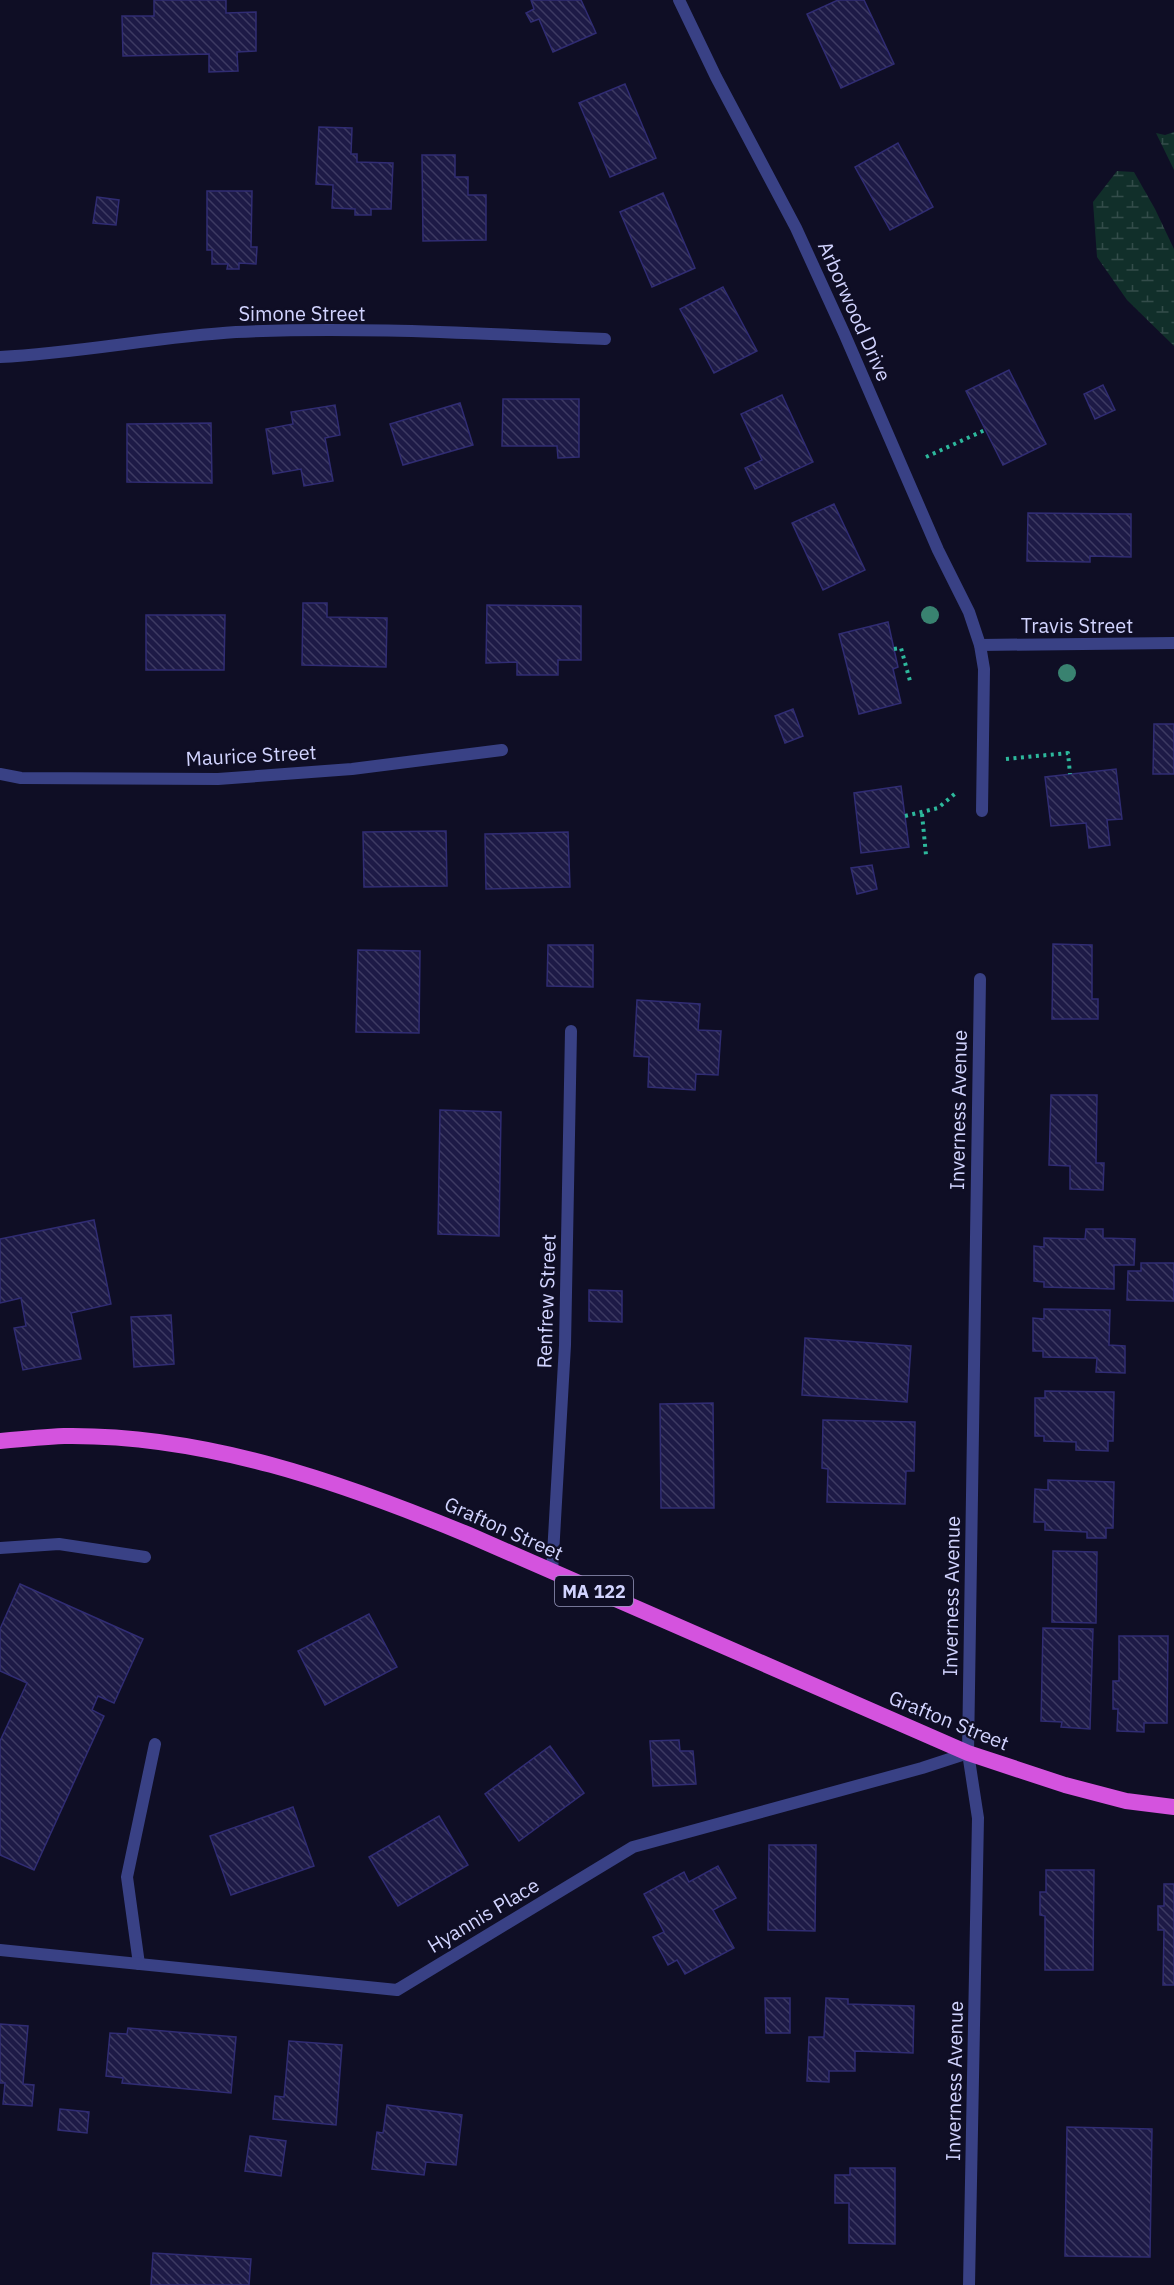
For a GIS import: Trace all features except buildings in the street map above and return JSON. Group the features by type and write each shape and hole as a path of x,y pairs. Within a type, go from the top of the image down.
{"highway":[{"name":"Grafton Street","path":"0,1441 63,1436 117,1438 226,1454 288,1469 410,1511 968,1753 1055,1782 1116,1798 1174,1807"}],"street":[{"name":"Arborwood Drive","path":"679,0 716,77 806,248 938,550 969,612 980,645"},
{"name":"Simone Street","path":"0,357 194,336 284,330 458,333 605,339"},
{"name":"Travis Street","path":"980,645 1174,643"},
{"path":"980,645 984,669 982,811"},
{"name":"Maurice Street","path":"0,774 21,778 218,779 352,769 502,750"},
{"name":"Inverness Avenue","path":"969,2285 978,1812 968,1753 980,979"},
{"name":"Renfrew Street","path":"552,1572 565,1345 570,1031"},
{"path":"0,1548 59,1544 145,1557"},
{"path":"139,1964 127,1877 155,1744"},
{"name":"Hyannis Place","path":"0,1950 397,1990 633,1847 922,1768 968,1753"}],"path":[{"path":"902,467 986,430"},
{"path":"894,650 902,648 910,681"},
{"path":"905,816 922,814 938,808 982,763 1068,753 1070,774"},
{"path":"922,814 926,855"}],"green space":[{"path":"1174,132 1174,170 1156,133 1165,135"},
{"path":"1117,171 1134,172 1174,249 1174,346 1127,300 1097,257 1093,202"}]}
